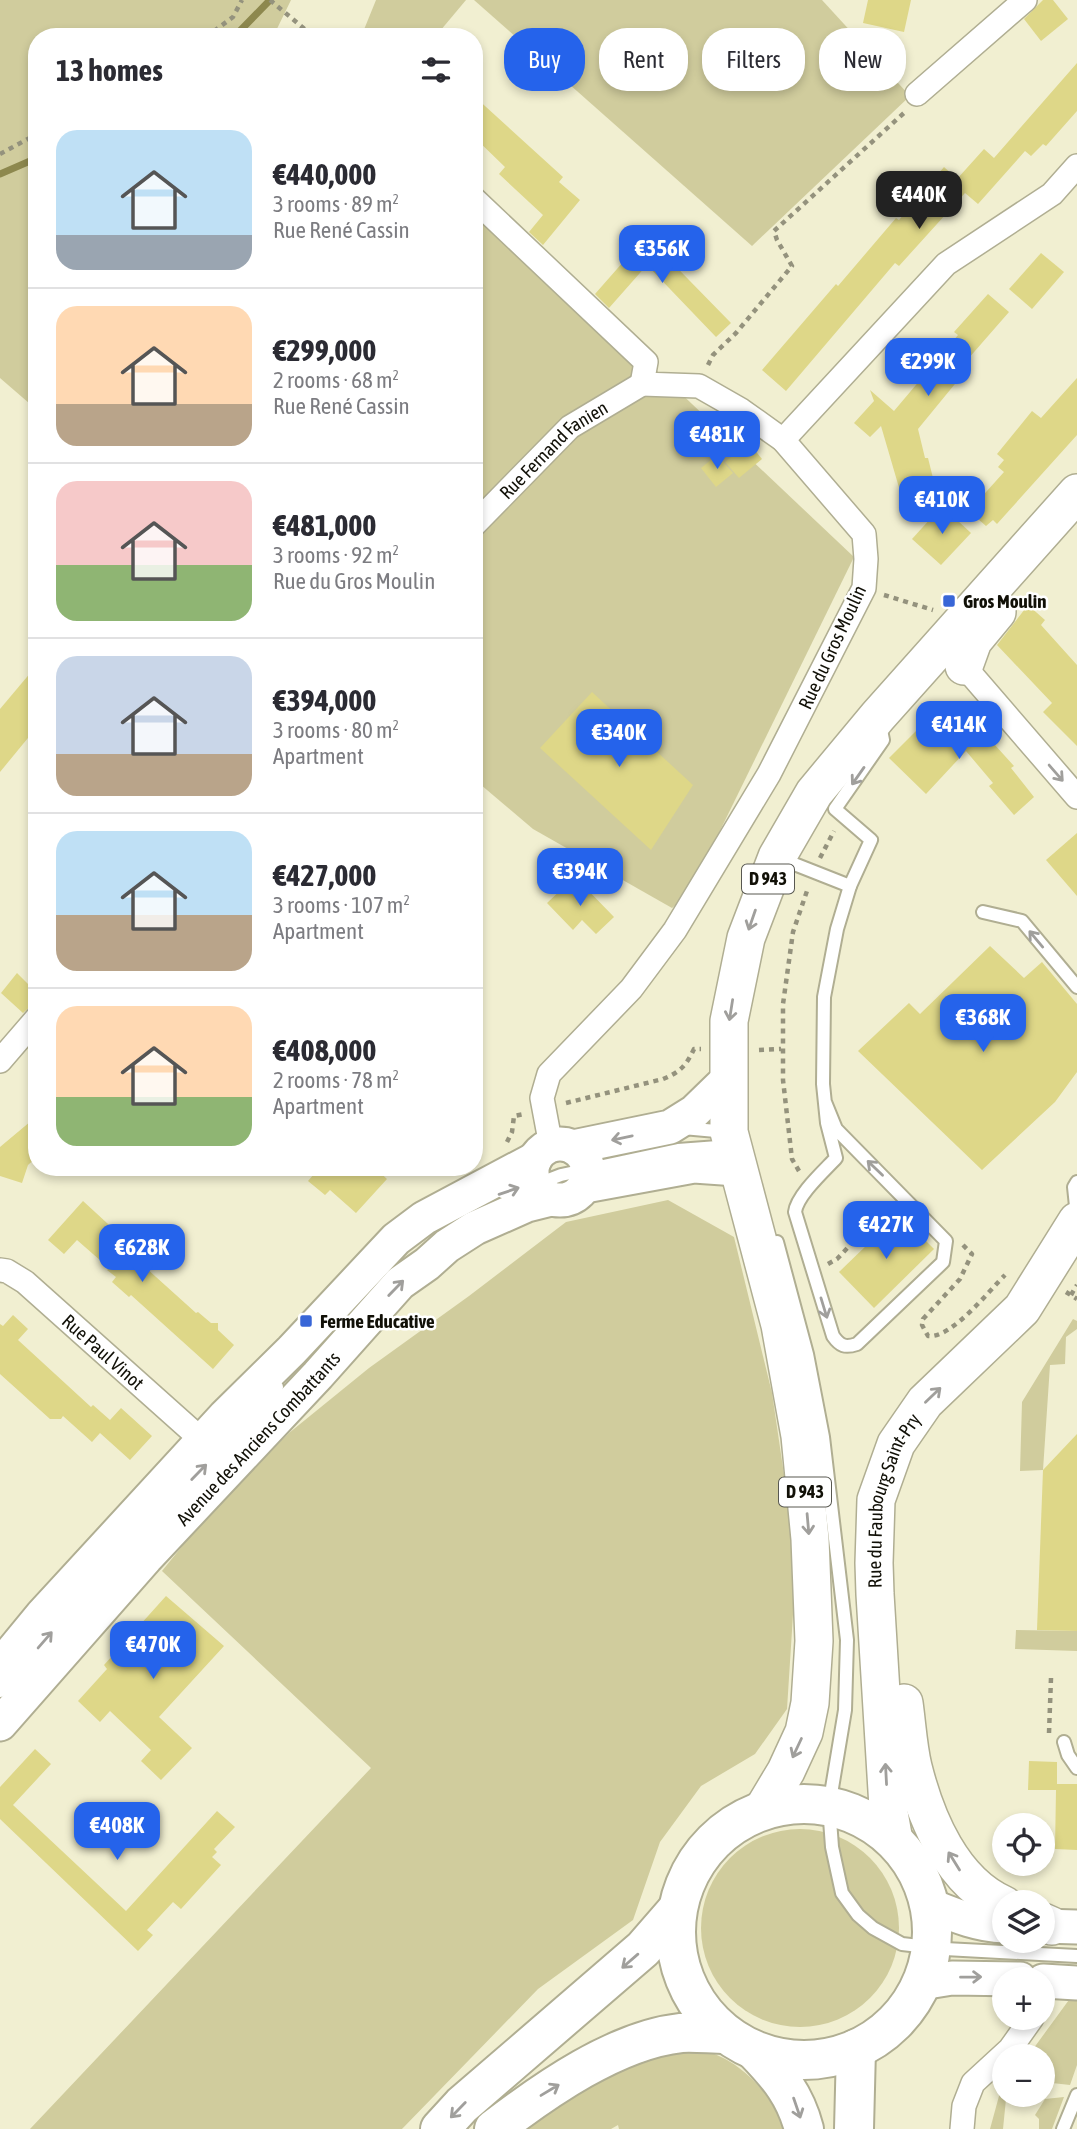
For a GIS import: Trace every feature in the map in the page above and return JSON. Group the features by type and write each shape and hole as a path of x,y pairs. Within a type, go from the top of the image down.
{"highway":[{"path":"494,2129 526,2105 600,2059 647,2041 682,2033 740,2043 789,2060 823,2059 856,2049 883,2033 906,2011 926,1966 932,1923 929,1905 914,1867 894,1841 874,1825 829,1806 793,1805 762,1811 731,1826 705,1849 687,1878 676,1911 675,1946 684,1979 701,2009 740,2043 777,2074 794,2098 804,2129"},
{"path":"440,2129 462,2105 643,1950 676,1911"},
{"path":"854,2129 856,2049"}],"main road":[{"name":"D 943","path":"762,1811 786,1771 804,1732 810,1703 814,1641 810,1539 800,1436 780,1325 739,1148 727,1079 729,1021 746,938 777,857 828,804 878,716 948,619 1077,493"},
{"path":"964,666 972,641 1077,522"},
{"name":"Rue du Faubourg Saint-Pry","path":"894,1841 888,1807 875,1594 876,1500 896,1444 925,1402 1022,1309 1056,1285 1077,1218"},
{"path":"875,1594 897,1656 912,1765 929,1821 964,1877 992,1897"}],"street":[{"path":"917,94 1026,0"},
{"path":"783,440 946,264 1052,194 1077,166"},
{"path":"483,208 646,362 642,384"},
{"name":"Rue du Gros Moulin","path":"560,1170 542,1098 549,1073 631,989 675,930 769,774 863,588 866,559 863,534 783,440 741,410 699,386 642,384"},
{"name":"Rue Fernand Fanien","path":"483,516 570,427 642,384"},
{"path":"964,666 1077,797"},
{"path":"0,1061 28,1028"},
{"name":"Avenue des Anciens Combattants","path":"0,1666 42,1615 202,1441 396,1239 424,1218 560,1170 670,1127 694,1112 727,1079"},
{"name":"Avenue des Anciens Combattants","path":"0,1724 146,1558 400,1283 447,1246 475,1228 527,1205 560,1170 694,1166 739,1148"},
{"name":"Rue Paul Vinot","path":"0,1270 7,1270 25,1282 202,1441"},
{"path":"929,1905 960,1918 992,1926"},
{"path":"926,1966 952,1978 992,1980"},
{"path":"963,2118 972,2083 1010,2049 1023,2030"}],"lane":[{"path":"825,1102 836,1129 946,1241 943,1262 857,1344 848,1348 839,1345 833,1336 795,1212 802,1197 836,1158 825,1102 822,1061 824,997 837,929 850,886 871,840 828,804"},
{"path":"777,857 850,886"},
{"path":"983,912 1022,921 1077,987"},
{"path":"670,1127 739,1148"},
{"path":"435,1228 492,1197 560,1170"},
{"path":"1077,1182 1074,1187 1077,1218"},
{"path":"773,1227 807,1354 823,1437 847,1640 845,1710 829,1806 837,1876 842,1892 858,1915 902,1944 926,1966 1077,1956"},
{"path":"302,1359 319,1337 395,1259"},
{"path":"0,1691 120,1555 283,1380"},
{"path":"1064,1742 1068,1755 1077,1768"},
{"path":"1063,2129 1077,2095"},
{"path":"963,2118 974,2129"}],"path":[{"path":"218,28 233,17 242,0"},
{"path":"270,0 303,28"},
{"path":"699,386 713,355 736,333 792,266 774,230 910,107 916,101 917,94"},
{"path":"0,154 28,139"},
{"path":"908,603 948,619"},
{"path":"802,1197 803,1178 792,1159 783,1080 783,1004 793,932 814,871 828,804"},
{"path":"820,1255 825,1266 837,1259 900,1192"},
{"path":"946,1241 957,1240 972,1254 960,1279 923,1319 922,1325 928,1336 936,1337 949,1330 1019,1261 1077,1299"},
{"path":"1056,1285 1077,1285"}],"shaded area":[{"path":"0,0 291,0 277,28 28,28 28,402 0,378"},
{"path":"376,0 466,0 443,28 365,28"},
{"path":"474,0 822,0 848,28 819,28 819,91 905,91 910,96 752,246 577,91 585,91 585,28 506,28"},
{"path":"483,207 854,557 689,894 672,908 533,829 483,787"},
{"path":"668,1200 734,1237 772,1393 792,1529 794,1599 787,1709 755,1754 701,1786 660,1842 633,1920 538,1989 402,2129 30,2129 371,1768 162,1571 205,1518 289,1433 369,1368 566,1222"},
{"path":"1073,1319 1077,1321 1077,1329 1066,1337 1065,1364 1050,1365 1043,1470 1020,1471 1022,1402"},
{"path":"1016,1630 1077,1631 1077,1651 1015,1649"},
{"path":"800,1829 819,1830 838,1836 855,1845 870,1858 883,1873 892,1890 898,1909 898,1947 892,1966 883,1983 870,1998 855,2011 838,2020 819,2026 800,2027 781,2026 762,2020 745,2011 730,1998 717,1983 708,1966 702,1947 701,1928 702,1909 708,1890 717,1873 730,1858 745,1845 762,1836 781,1830"},
{"path":"1074,1993 1077,1993 1077,2065 1070,2085 1055,2083 1055,2044 1037,2044 1047,2030 1055,2030 1055,2019"},
{"path":"702,2051 733,2063 764,2093 773,2105 783,2129 619,2129 618,2125 611,2129 516,2129 634,2059 658,2052"},
{"path":"1064,2097 1052,2129 1039,2129 1039,2119 1035,2115 1040,2107 1055,2107 1055,2098"},
{"path":"996,2107 1005,2107 1003,2129 990,2129"}],"building":[{"path":"868,0 911,0 905,28 886,28 863,23"},
{"path":"1043,0 1053,0 1068,19 1041,41 1024,19"},
{"path":"1077,63 1077,111 1046,146 1043,144 1031,156 1025,151 978,204 965,193 899,266 895,263 786,391 762,370 836,284 838,286 896,218 899,220 944,167 957,179 984,149 994,158"},
{"path":"483,104 563,177 559,182 580,200 543,245 529,232 543,215 499,174 505,167 483,146"},
{"path":"646,236 731,323 716,337 647,265 609,308 595,294"},
{"path":"1041,253 1064,272 1032,309 1009,289"},
{"path":"988,294 1009,312 954,375 959,379 918,429 934,482 900,491 881,426 870,437 854,423 874,401 870,390 894,411 958,335 954,332"},
{"path":"1077,378 1077,435 997,524 993,520 986,526 969,511 1004,472 998,467 1004,460 997,454 1032,411 1041,418"},
{"path":"749,443 762,459 739,478 725,462"},
{"path":"717,455 733,473 716,487 701,468"},
{"path":"942,506 971,533 941,565 912,539"},
{"path":"1028,605 1045,620 1041,625 1077,665 1077,746 1043,712 1052,703 997,645"},
{"path":"28,676 28,738 0,772 0,709"},
{"path":"592,692 693,785 651,850 540,748"},
{"path":"932,715 952,734 959,728 965,733 975,723 1014,766 1011,768 1034,797 1014,815 989,786 993,783 966,751 926,794 889,758"},
{"path":"1077,833 1077,896 1046,860"},
{"path":"579,881 614,917 596,934 582,920 573,930 547,903 565,886 568,890"},
{"path":"990,946 1024,978 1042,962 1077,1004 1077,1072 1055,1102 982,1170 858,1051 909,1003 920,1014"},
{"path":"17,973 28,984 28,1009 23,1013 1,993"},
{"path":"28,1124 28,1165 22,1183 0,1176 0,1147"},
{"path":"312,1176 384,1176 387,1179 356,1213 330,1190 325,1195 308,1181"},
{"path":"83,1201 120,1235 115,1240 196,1313 211,1323 218,1323 218,1330 234,1345 213,1369 131,1295 129,1297 112,1282 116,1277 107,1270 109,1268 77,1240 64,1254 48,1240"},
{"path":"899,1214 934,1249 874,1308 839,1272"},
{"path":"13,1315 28,1329 18,1340 91,1407 93,1405 110,1420 121,1408 152,1436 130,1460 100,1433 92,1442 63,1416 61,1419 50,1419 0,1374 0,1324 3,1326"},
{"path":"1077,1434 1077,1631 1037,1630 1043,1470"},
{"path":"166,1596 224,1646 159,1717 192,1748 161,1780 141,1761 151,1750 110,1711 100,1722 78,1701 107,1669 104,1665"},
{"path":"35,1749 51,1764 13,1805 126,1911 217,1811 235,1827 214,1849 217,1852 212,1857 221,1865 181,1909 173,1902 147,1930 153,1935 138,1951 0,1819 0,1787"},
{"path":"1029,1761 1057,1762 1057,1784 1077,1784 1077,1850 1055,1849 1056,1790 1028,1790"}],"waterway":[{"path":"243,28 270,0"},
{"path":"0,174 28,162"}],"place":[{"name":"Gros Moulin","path":"949,601"},
{"name":"Ferme Educative","path":"306,1321"}]}
